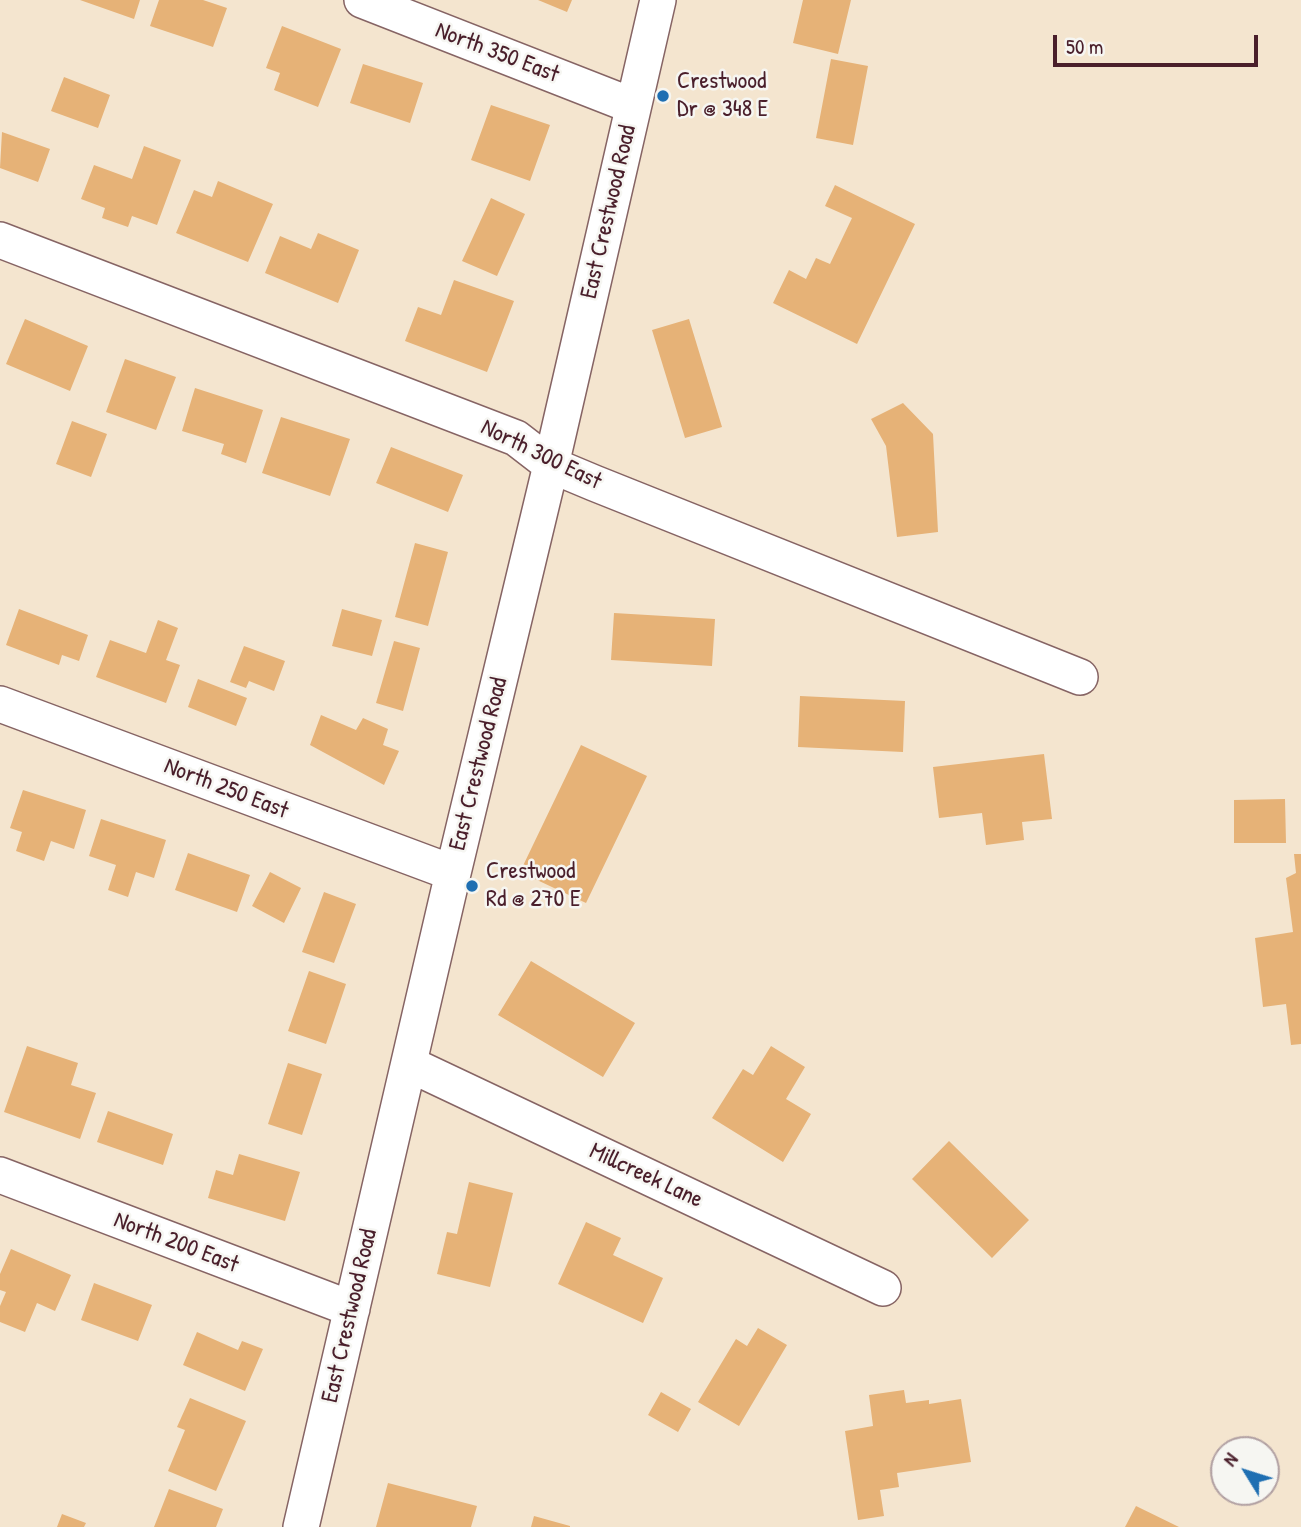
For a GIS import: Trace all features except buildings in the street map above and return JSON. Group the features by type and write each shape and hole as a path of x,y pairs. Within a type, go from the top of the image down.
{"street":[{"name":"North 350 East","path":"362,0 633,106"},
{"name":"East Crestwood Road","path":"301,1527 551,465 657,0"},
{"name":"North 300 East","path":"0,240 516,438 551,465 1080,677"},
{"name":"North 250 East","path":"0,704 453,873"},
{"name":"Millcreek Lane","path":"409,1064 883,1288"},
{"name":"North 200 East","path":"0,1175 352,1309"}],"place":[{"name":"Crestwood Dr @ 348 E","path":"663,96"},
{"name":"Crestwood Rd @ 270 E","path":"472,886"}]}
